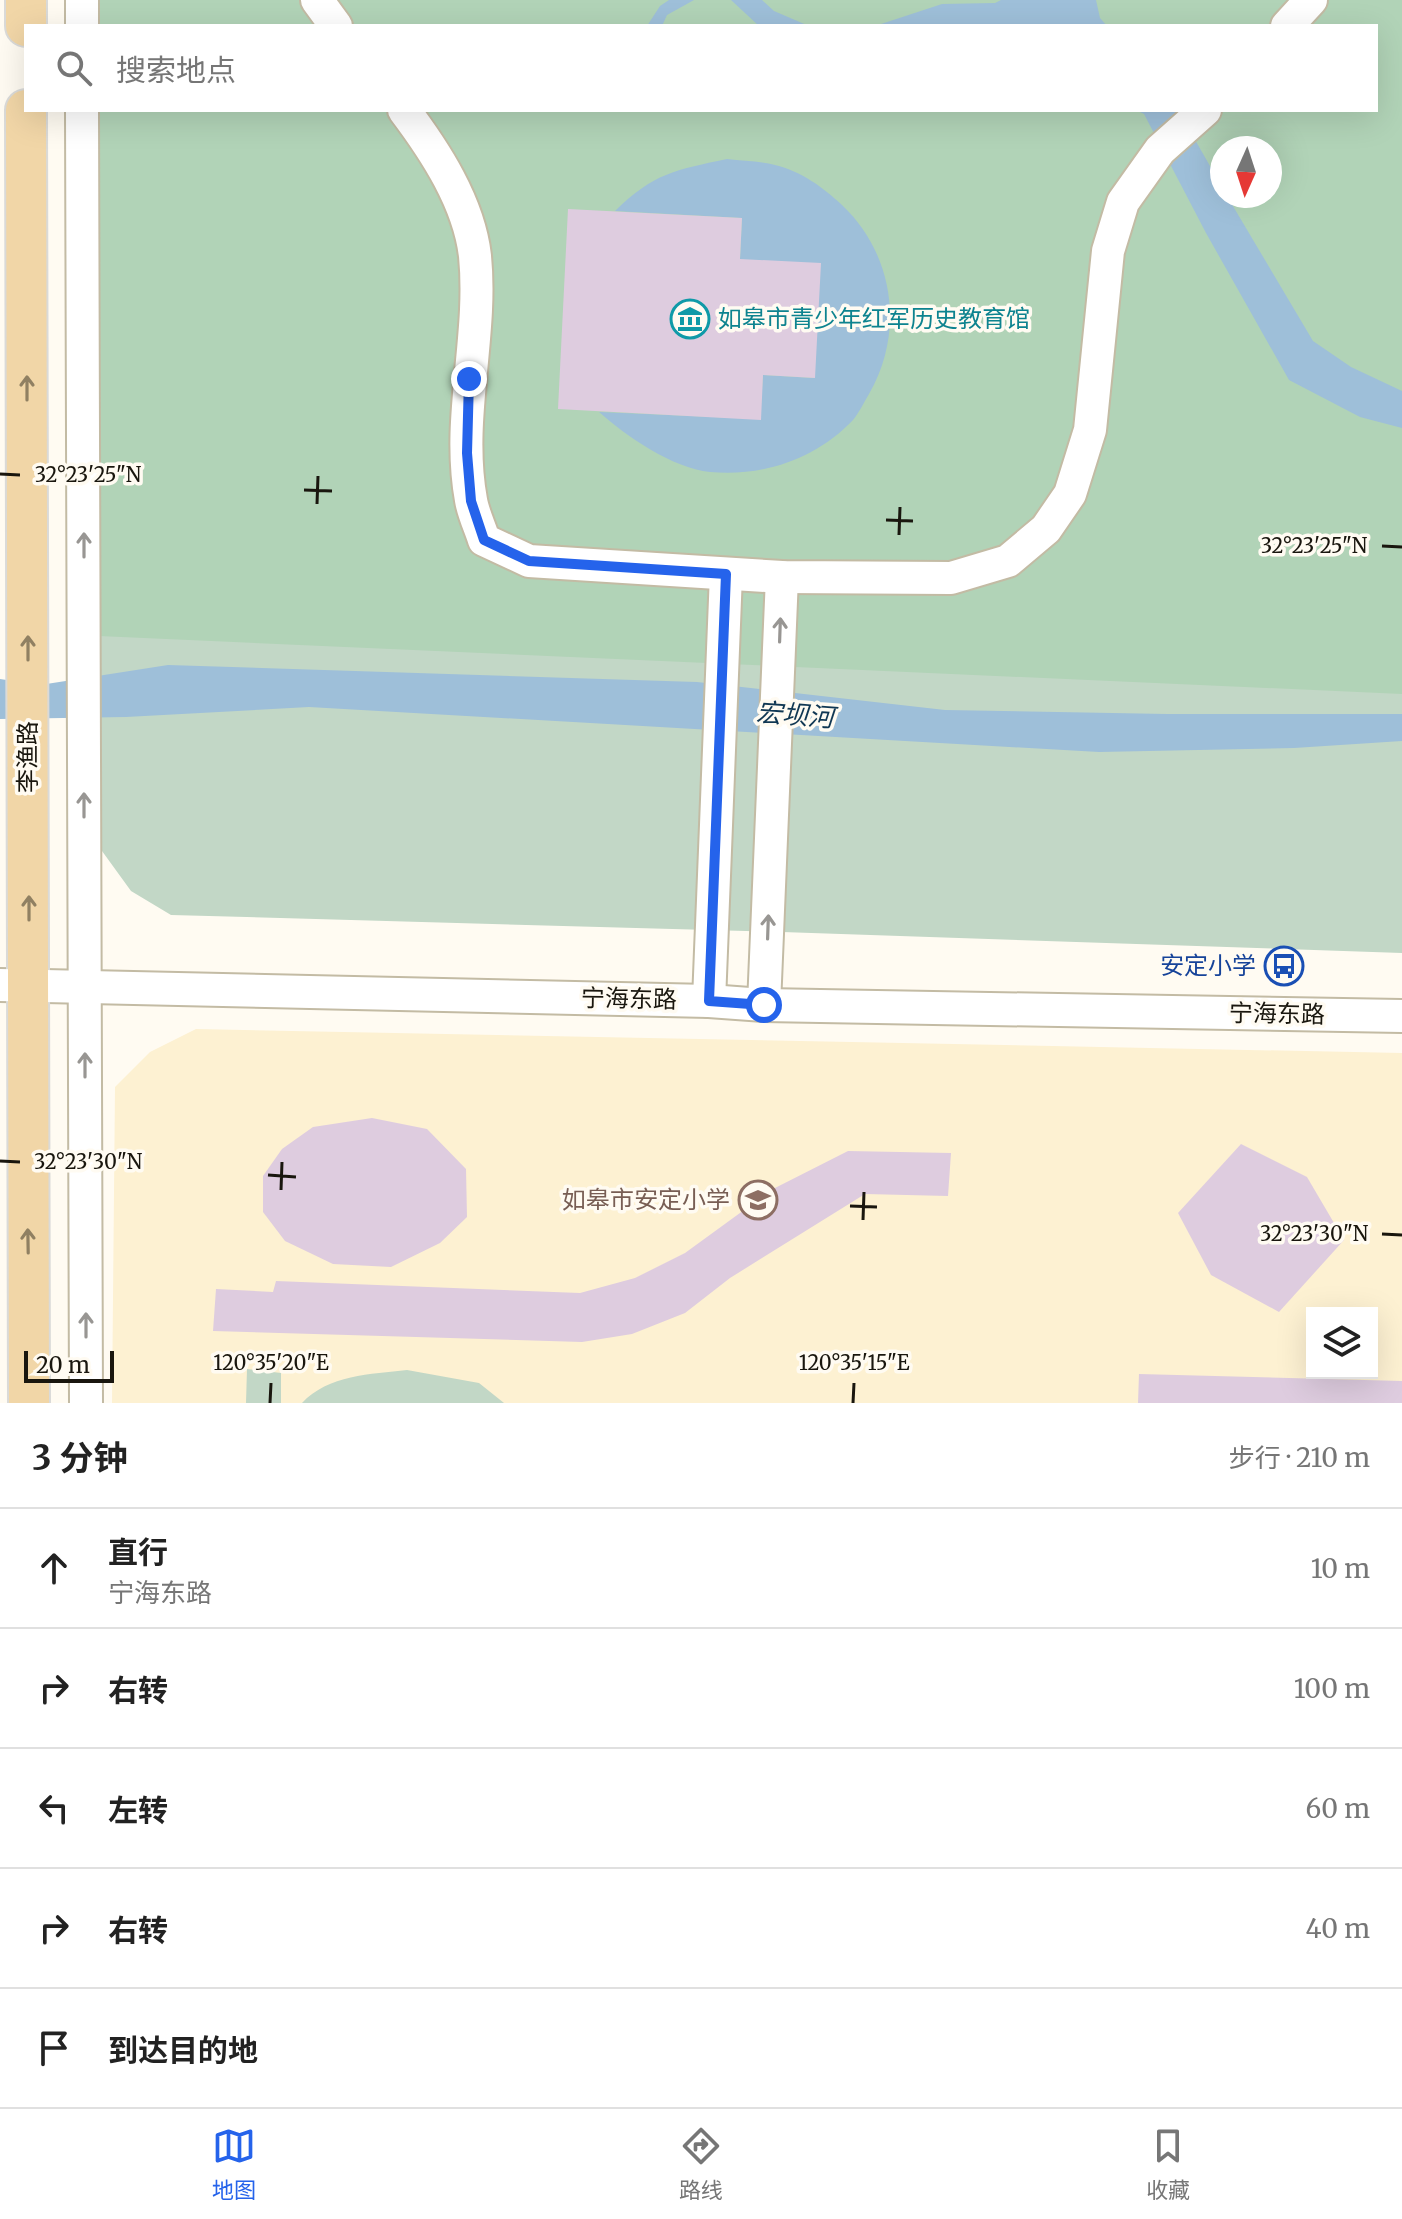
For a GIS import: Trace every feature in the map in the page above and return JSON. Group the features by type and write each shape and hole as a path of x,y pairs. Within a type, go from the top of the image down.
{"main road":[{"path":"26,0 26,24"},
{"name":"李渔路","path":"26,112 28,763 15,985 27,1173 29,1403"},
{"path":"0,802 10,802 28,763"},
{"path":"0,1143 4,1143 27,1173"}],"street":[{"path":"82,0 82,24"},
{"path":"317,0 335,24"},
{"path":"1289,24 1311,0"},
{"path":"82,112 86,1403"},
{"path":"406,112 431,146 459,199 475,254 476,308 469,379 467,453 471,501 484,540 529,561 782,577 951,578 1008,561 1046,529 1070,494 1090,430 1108,251 1123,202 1160,150 1203,112"},
{"path":"709,1001 726,574"},
{"path":"764,1005 782,577"},
{"name":"宁海东路","path":"15,985 709,1001 764,1005 1402,1016"}],"shaded area":[{"name":"如皋市安定小学","path":"196,1029 1402,1053 1402,1403 112,1403 115,1087 150,1052"}],"green space":[{"path":"99,0 1402,0 1402,953 171,915 131,891 102,851 99,112 1378,112 1378,24 99,24"},
{"path":"99,0 1402,0 1402,694 99,636 99,112 1378,112 1378,24 99,24"},
{"path":"247,1369 281,1373 281,1403 246,1403"},
{"path":"407,1370 479,1383 504,1403 302,1403 337,1381"}],"water":[{"path":"669,0 694,0 667,15 663,24 648,24 660,6"},
{"path":"731,0 762,0 774,11 804,24 757,24"},
{"path":"1001,0 1096,0 1100,18 1105,24 881,24 942,4 995,3"},
{"path":"1140,112 1179,112 1210,166 1210,208 1234,208 1313,341 1351,367 1402,391 1402,428 1360,417 1289,380 1206,233 1144,114"},
{"path":"727,159 769,164 794,171 820,186 842,205 873,246 883,270 890,320 880,370 853,420 838,434 805,455 769,468 730,473 695,469 665,458 622,431 599,412 760,419 763,375 814,378 740,259 742,218 615,211 642,188 666,175"},
{"name":"宏坝河","path":"168,665 697,682 945,710 1402,714 1402,741 1294,748 1099,752 309,707 126,717 0,719 0,679 40,685"}],"building":[{"name":"如皋市青少年红军历史教育馆","path":"568,209 742,218 740,259 821,263 815,378 763,375 761,420 558,409"},
{"path":"372,1118 427,1129 466,1169 467,1217 440,1243 391,1267 333,1264 285,1241 263,1212 263,1176 282,1149 313,1127"},
{"path":"1241,1144 1307,1177 1344,1240 1279,1312 1211,1275 1178,1213"},
{"path":"848,1151 951,1153 948,1196 865,1194 730,1278 685,1313 632,1334 582,1342 213,1331 216,1289 273,1292 276,1281 580,1293 635,1278 685,1253 773,1189"},
{"path":"1139,1374 1402,1381 1402,1403 1138,1403"}],"place":[{"name":"如皋市青少年红军历史教育馆","path":"690,319"},
{"name":"安定小学","path":"1284,966"},
{"name":"如皋市安定小学","path":"758,1200"}],"route":[{"path":"469,379 467,453 471,501 484,540 529,561 726,574 709,1001 764,1005"}]}
